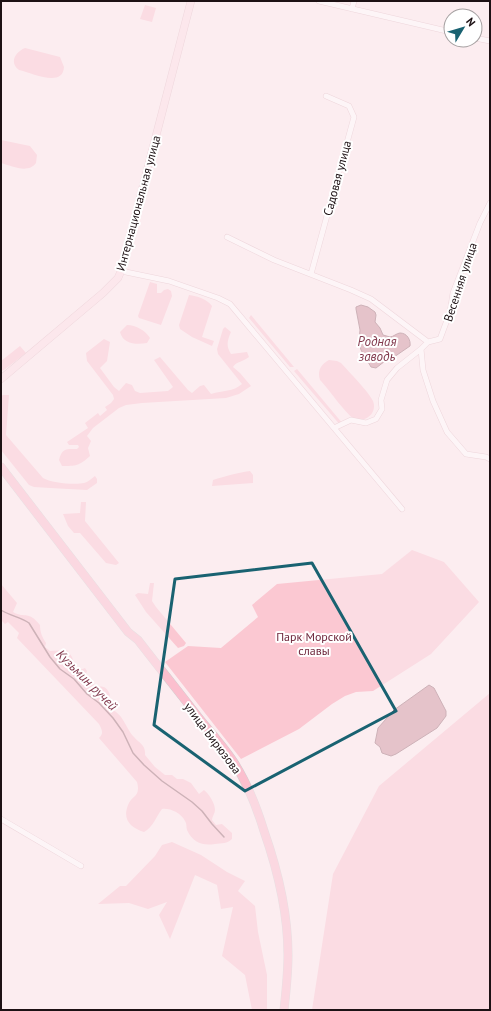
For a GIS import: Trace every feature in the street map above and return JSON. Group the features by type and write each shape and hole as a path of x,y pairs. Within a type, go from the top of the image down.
{"main road":[{"name":"Интернациональная улица","path":"1,379 103,293 118,278 191,1"},
{"name":"улица Бирюзова","path":"1,467 231,768 244,791 262,838 275,884 285,951"},
{"path":"279,1010 285,951"},
{"path":"284,1010 287,976 285,951"}],"street":[{"path":"319,1 443,30"},
{"path":"352,9 354,1"},
{"name":"Садовая улица","path":"311,274 354,117 349,106 326,96"},
{"name":"Весенняя улица","path":"428,342 440,339 450,312 454,293 480,223 490,203"},
{"path":"227,237 274,260 371,299 428,342 397,368 387,380 381,400 382,410 376,420 366,423 351,420 334,428"},
{"path":"121,271 176,283 218,298 230,304 402,509"},
{"path":"421,349 423,370 433,401 447,432 466,454 490,459"},
{"path":"1,819 81,866"}],"highlighted area":[{"path":"312,563 396,711 245,791 154,725 175,579"}],"green space":[{"path":"145,5 156,8 152,22 140,19"},
{"path":"25,48 60,57 64,67 62,73 58,77 46,78 19,70 14,64 14,58 18,52"},
{"path":"1,140 30,146 37,155 36,163 29,168 24,169 1,163"},
{"path":"150,282 157,284 157,293 161,293 168,289 171,291 172,296 161,325 139,318 138,316"},
{"path":"189,295 202,298 212,306 202,337 214,341 212,346 192,337 180,329 179,325"},
{"path":"251,315 294,367 290,367 249,318"},
{"path":"127,325 137,327 146,333 150,338 147,343 134,344 124,339 120,332"},
{"path":"225,327 231,332 228,348 231,354 247,352 249,357 233,367 251,386 239,394 226,398 126,405 119,408 93,428 87,436 91,441 88,448 90,456 77,465 62,466 59,460 63,451 67,449 77,449 79,447 78,445 69,445 67,442 88,428 85,423 98,413 100,416 107,410 105,407 114,399 113,395 87,361 86,353 104,339 110,342 107,361 100,368 114,387 119,391 126,383 132,385 135,391 140,393 168,391 173,387 154,360 160,357 192,393 200,386 204,385 211,394 231,390 242,384 218,354 217,349"},
{"path":"20,346 26,353 1,371 1,361"},
{"path":"329,360 341,363 371,397 374,410 369,417 357,420 350,416 320,380 320,368"},
{"path":"297,369 343,424 341,426 294,371"},
{"path":"9,395 6,435 43,478 63,483 80,484 85,483 95,476 97,483 87,490 34,487 29,485 1,450 1,396"},
{"path":"250,471 253,475 253,483 212,486 213,480"},
{"path":"81,502 86,502 85,521 119,563 116,565 106,563 80,533 74,533 68,526 63,514 80,513"},
{"name":"Парк Морской славы","path":"412,550 444,562 479,602 431,654 373,691 356,692 345,696 299,729 241,759 165,662 188,646 221,648 258,617 252,605 277,584 382,574"},
{"path":"150,583 154,583 152,601 186,643 184,646 178,648 146,612 135,595 138,593 148,594"},
{"path":"1,584 17,603 13,612 30,616 40,625 43,639 46,643 45,647 50,651 67,650 72,657 76,670 85,668 87,671 85,677 90,679 94,685 107,689 110,695 107,701 109,708 121,717 134,737 142,744 145,755 155,767 165,775 172,775 177,779 183,779 191,783 199,794 204,790 208,794 215,807 212,820 216,825 222,824 232,833 232,839 228,842 211,845 199,843 189,834 186,822 183,818 178,813 168,809 162,809 152,825 144,832 135,828 129,823 126,810 138,791 137,782 99,738 102,735 102,731 99,724 17,638 19,633 8,622 5,624 1,620"},
{"path":"490,693 490,1010 312,1010 333,874 379,786"},
{"path":"172,842 201,855 227,872 245,881 238,891 255,906 258,932 267,975 267,1010 252,1010 245,975 222,956 233,907 221,909 217,885 195,875 170,939 159,915 167,902 148,909 129,903 98,904 120,886 126,886 155,856 162,845"}],"water":[{"name":"Родная заводь","path":"361,305 368,307 375,312 375,322 383,335 390,337 402,333 408,337 410,341 410,346 394,357 389,358 376,368 371,367 361,350 359,342 360,330 356,307"},
{"path":"429,685 434,688 446,711 446,716 437,728 396,754 391,756 382,753 380,747 375,743 378,728 394,710"}],"waterway":[{"name":"Кузьмин ручей","path":"1,610 29,623 50,657 60,669 74,679 87,694 99,703 113,718 123,732 133,753 162,781 202,811 224,837"}]}
